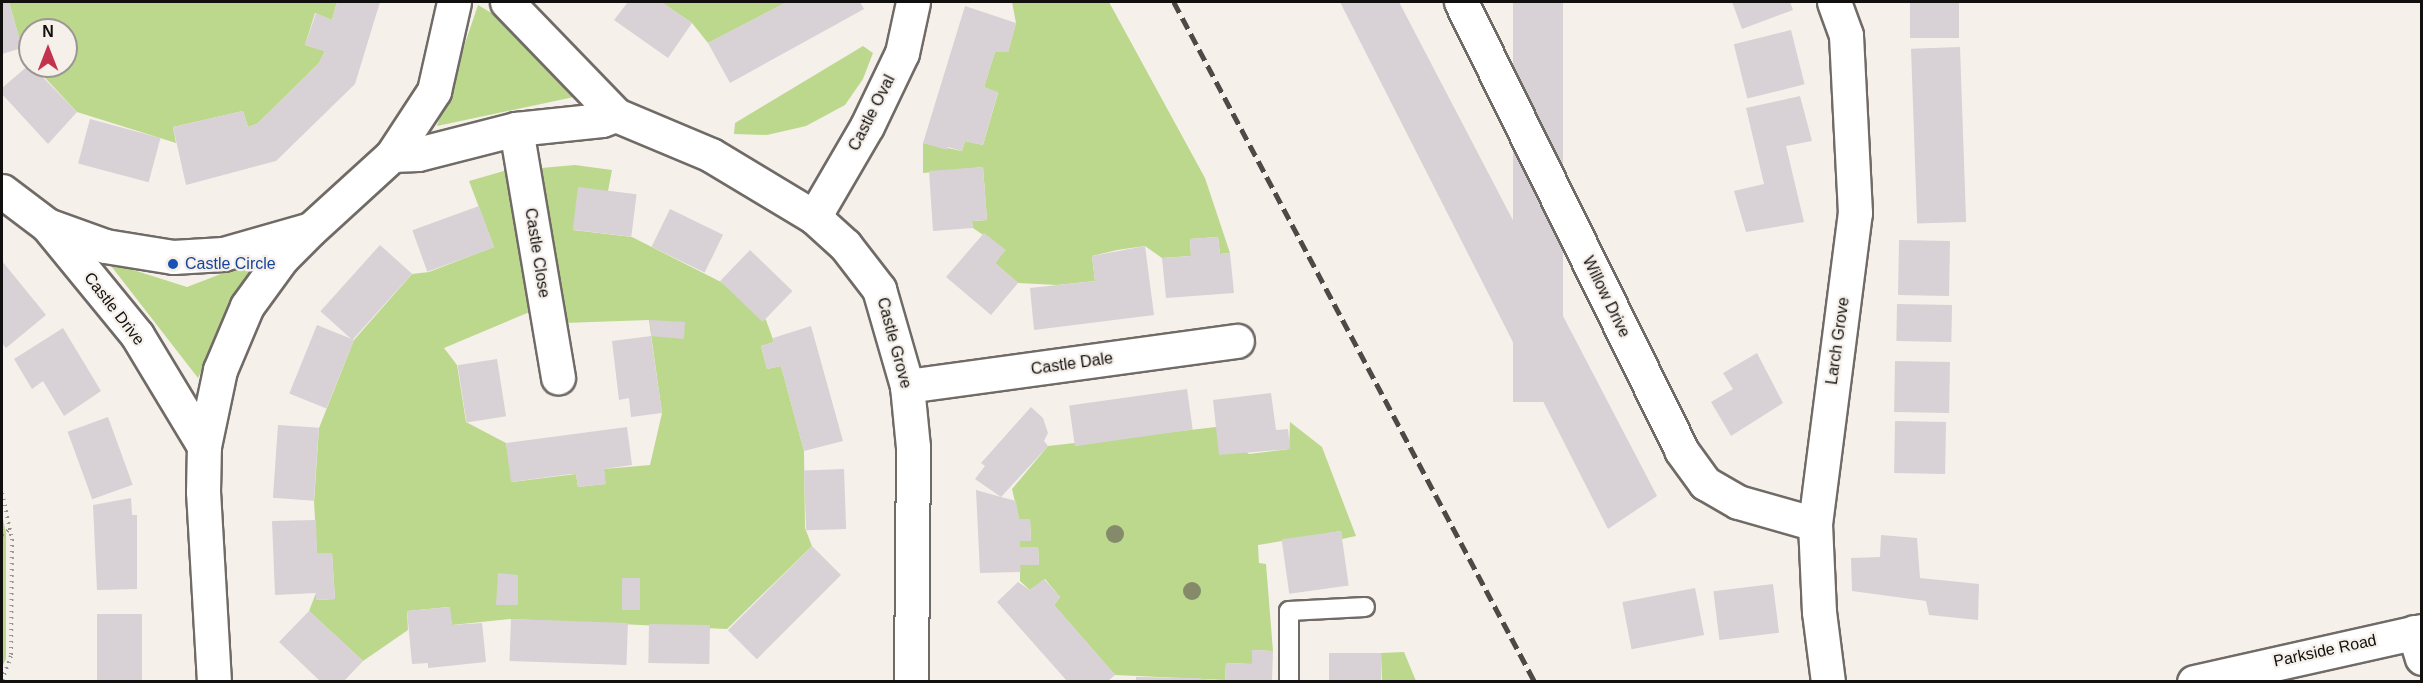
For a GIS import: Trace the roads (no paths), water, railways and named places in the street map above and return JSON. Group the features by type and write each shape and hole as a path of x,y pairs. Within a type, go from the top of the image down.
{"street":[{"path":"214,681 203,492 204,446 220,370 247,306 282,258 392,155 434,91 454,2"},
{"name":"Castle Grove","path":"507,2 616,115 711,155 814,217 845,245 879,289 907,386 913,447 911,681"},
{"name":"Castle Oval","path":"814,217 867,126 902,53 912,2"},
{"name":"Willow Drive","path":"1461,2 1681,450 1705,483 1738,502 1815,524"},
{"name":"Larch Grove","path":"1828,681 1819,612 1815,524 1855,213 1846,35 1834,2"},
{"path":"392,155 418,154 516,129 602,120 616,115"},
{"name":"Castle Close","path":"516,129 558,377"},
{"name":"Castle Drive","path":"2,190 47,225 137,335 204,446"},
{"path":"47,225 105,246 173,257 223,254 311,229"},
{"name":"Castle Dale","path":"907,386 1237,341"},
{"name":"Parkside Road","path":"2194,681 2419,640"}],"lane":[{"path":"1288,681 1289,611 1365,607"}],"railway":[{"path":"1174,2 1535,682"}],"place":[{"name":"Castle Circle","path":"173,264"}]}
